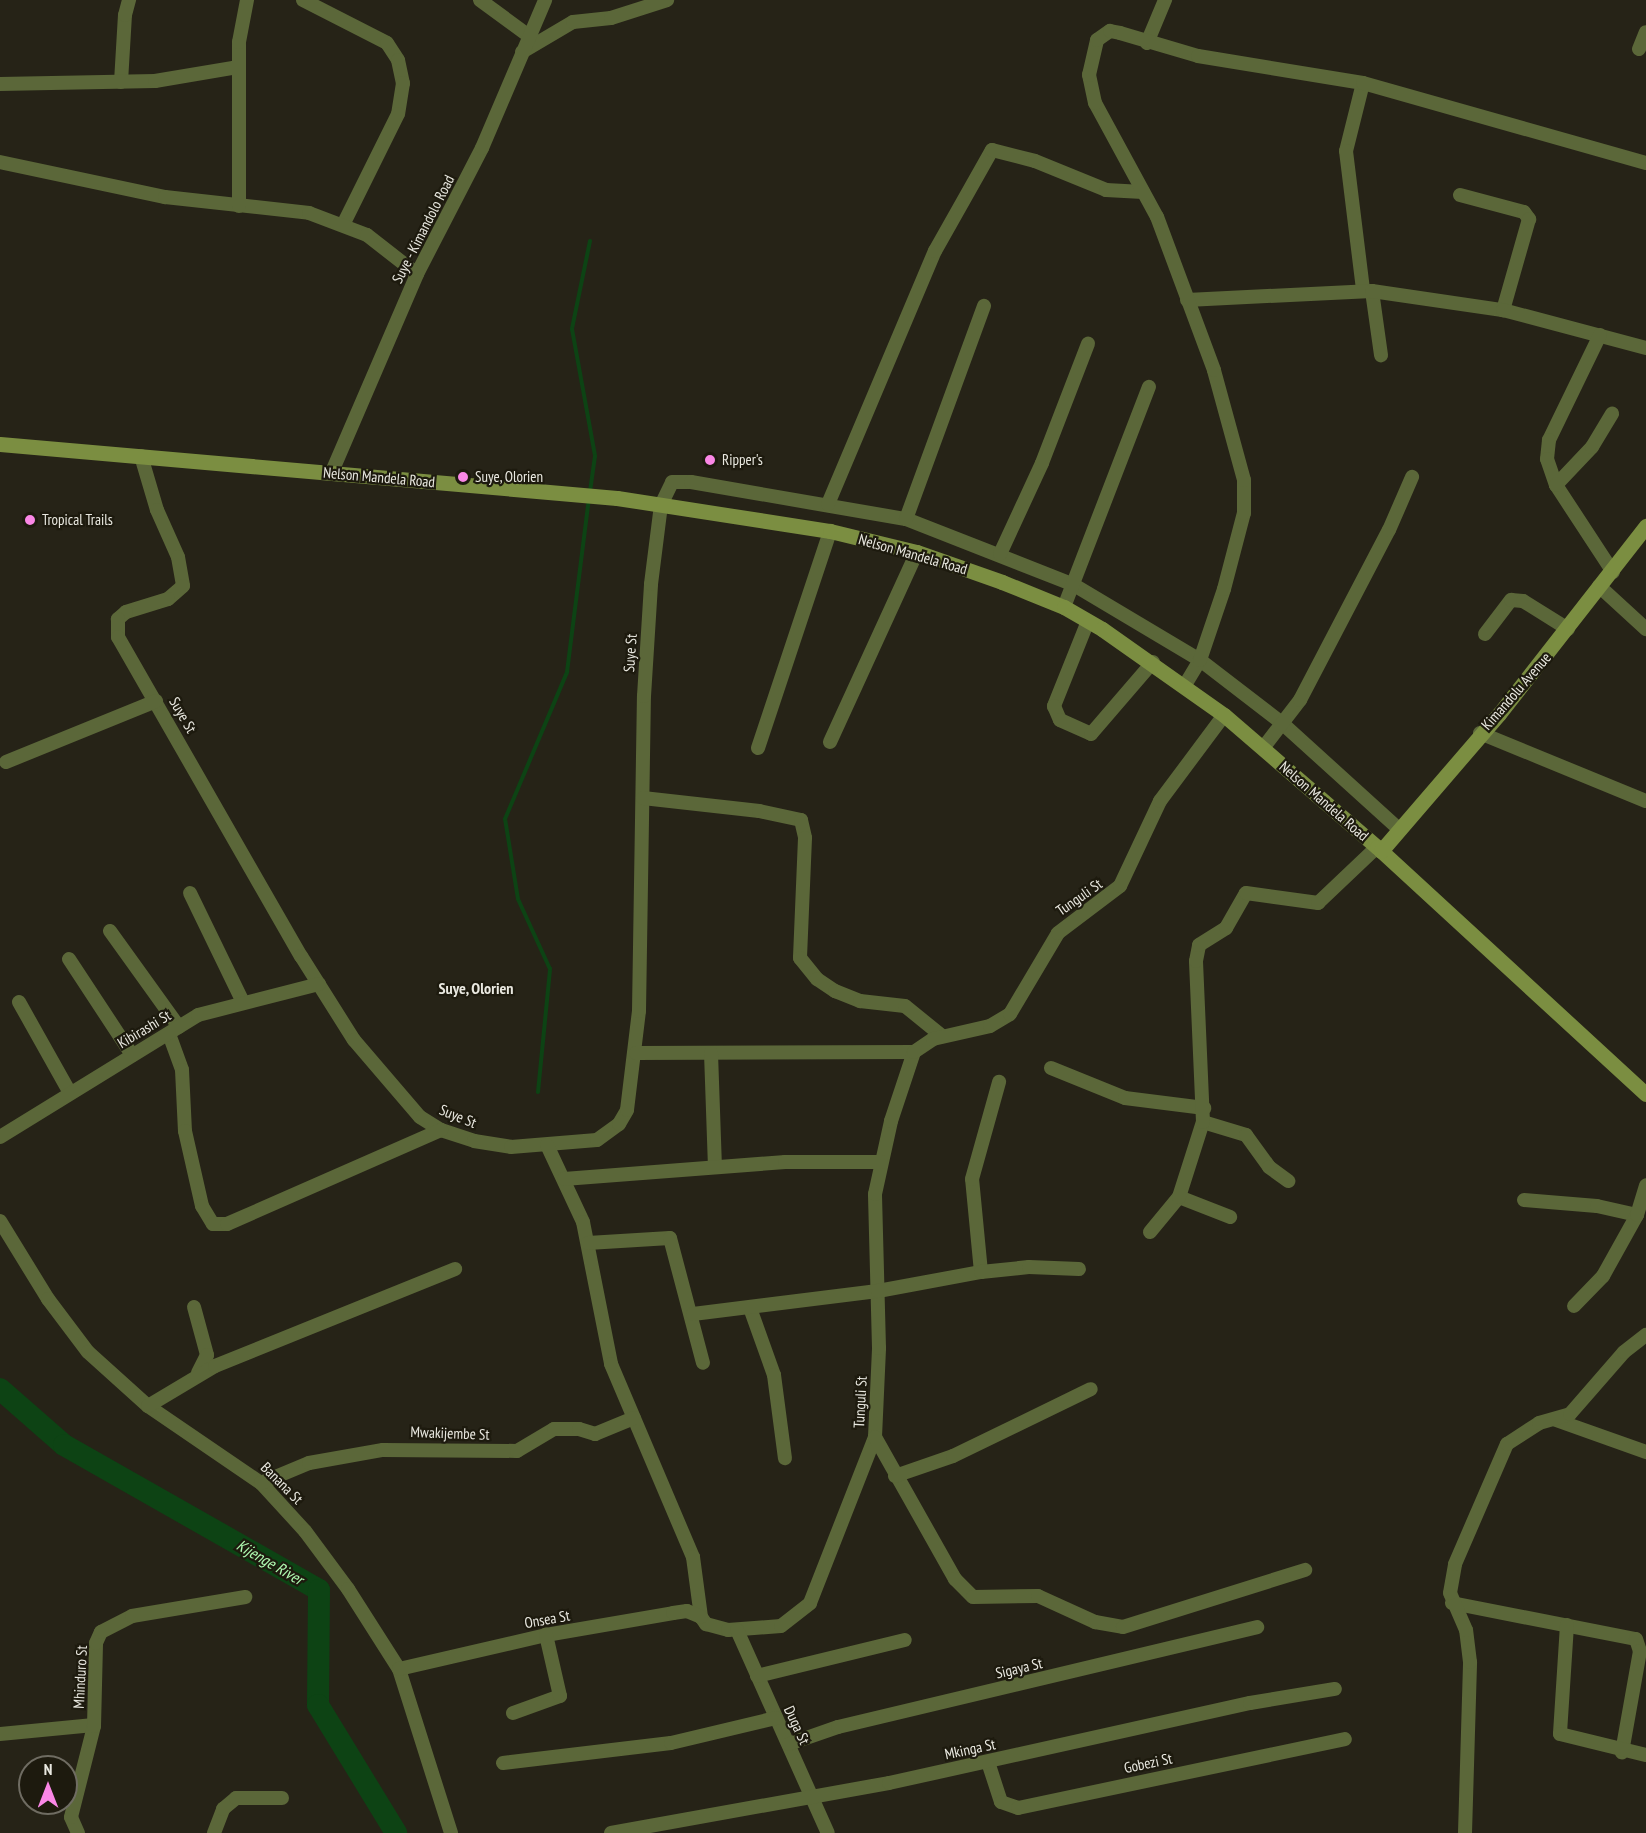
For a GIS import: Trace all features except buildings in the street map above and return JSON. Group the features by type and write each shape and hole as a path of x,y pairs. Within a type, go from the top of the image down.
{"main road":[{"name":"Nelson Mandela Road","path":"0,444 616,498 830,531 917,552 1064,608 1153,662 1224,715 1379,849 1646,1094"},
{"name":"Kimandolu Avenue","path":"1379,849 1400,830 1568,629 1646,526"}],"street":[{"path":"121,82 125,15 129,0"},
{"path":"239,206 239,67 247,0"},
{"path":"303,0 387,43 398,60 403,83 398,114 344,223"},
{"path":"480,0 529,36"},
{"name":"Suye - Kimandolo Road","path":"331,474 417,274 482,148 545,0"},
{"path":"522,52 573,22 611,18 667,0"},
{"path":"1147,43 1165,0"},
{"path":"1639,49 1646,32"},
{"path":"1185,685 1200,660 1224,589 1246,494 1214,370 1143,192 1105,128 1089,75 1093,46 1102,34 1120,33 1147,43 1207,58 1363,83 1646,163"},
{"path":"0,84 121,82 185,78 239,67"},
{"path":"1363,83 1346,151 1368,290 1381,355"},
{"path":"828,504 935,251 992,150 1035,161 1118,193 1143,192"},
{"path":"0,162 165,197 309,213 344,223 367,235 417,274"},
{"path":"1460,195 1524,212 1529,219 1503,310"},
{"path":"1187,300 1368,290 1503,310 1646,348"},
{"path":"906,519 984,306"},
{"path":"1600,335 1550,440 1547,459 1556,485 1613,572"},
{"path":"1000,554 1042,463 1088,344"},
{"path":"1064,608 1149,387"},
{"path":"1556,485 1592,447 1612,414"},
{"name":"Suye St","path":"141,456 157,510 178,557 183,586 168,599 126,612 118,619 116,630 319,984 374,1067 420,1117 441,1130 511,1147 597,1140 619,1124 627,1110 636,1053 645,669 661,505"},
{"path":"1263,748 1283,724 1370,566 1412,477"},
{"path":"661,505 668,485 678,481 828,504 906,519 1074,585 1200,660 1283,724 1400,830"},
{"path":"758,748 830,531"},
{"path":"830,742 917,552"},
{"path":"1599,586 1646,629"},
{"path":"1485,634 1511,600 1523,601 1568,629"},
{"path":"1088,621 1054,706 1060,720 1091,734 1153,662"},
{"path":"6,762 156,701"},
{"name":"Tunguli St","path":"700,1617 719,1629 737,1630 782,1626 810,1603 875,1437 878,1291 875,1194 881,1162 914,1052 942,1036 990,1026 1010,1014 1058,933 1120,886 1154,810 1224,715"},
{"path":"1480,733 1646,801"},
{"path":"643,798 759,811 801,820 805,838 800,957 817,979 835,991 860,1001 905,1006 942,1036"},
{"path":"1150,1232 1179,1197 1203,1115 1196,961 1199,945 1226,928 1246,893 1318,903 1379,849"},
{"path":"190,894 243,1002"},
{"path":"110,931 174,1030 182,1070 185,1131 202,1206 213,1224 226,1224 441,1130"},
{"path":"69,959 132,1055"},
{"name":"Kibirashi St","path":"0,1137 69,1091 211,1010 243,1002 269,999 319,984"},
{"path":"19,1002 69,1091"},
{"path":"636,1053 914,1052"},
{"path":"711,1053 715,1167"},
{"path":"1051,1068 1125,1098 1203,1115 1246,1135 1258,1148 1269,1167 1288,1181"},
{"path":"981,1272 972,1179 999,1082"},
{"path":"547,1145 564,1179 588,1243 611,1364 693,1557 700,1617"},
{"path":"564,1179 838,1160 881,1162"},
{"path":"1574,1306 1596,1286 1637,1215 1646,1185"},
{"path":"1179,1197 1230,1217"},
{"path":"1524,1200 1597,1206 1637,1215"},
{"name":"Banana St","path":"0,1221 48,1299 88,1353 148,1406 261,1483 317,1547 379,1632 399,1669 451,1833"},
{"path":"588,1243 670,1238 693,1314 703,1363"},
{"path":"693,1314 878,1291 981,1272 1029,1267 1079,1269"},
{"path":"148,1406 197,1375 454,1269"},
{"path":"194,1307 207,1355 197,1375"},
{"path":"750,1308 774,1375 785,1458"},
{"path":"1465,1833 1470,1662 1466,1630 1452,1603 1451,1576 1499,1456 1507,1444 1527,1429 1570,1414 1624,1353 1646,1335"},
{"path":"895,1476 953,1456 1091,1389"},
{"name":"Mwakijembe St","path":"261,1483 309,1463 383,1450 517,1451 554,1429 579,1429 595,1434 634,1418"},
{"path":"1556,1420 1646,1452"},
{"path":"875,1437 955,1579 973,1597 1038,1596 1095,1622 1123,1627 1305,1570"},
{"name":"Mhinduro St","path":"78,1833 71,1817 94,1725 96,1643 101,1632 132,1616 244,1597"},
{"path":"1452,1603 1631,1636 1639,1642 1622,1752"},
{"name":"Onsea St","path":"399,1669 546,1635 673,1613 687,1611 700,1617"},
{"path":"1567,1625 1560,1734 1622,1752 1646,1755"},
{"name":"Sigaya St","path":"789,1744 867,1720 1257,1628"},
{"name":"Duga St","path":"737,1630 789,1744 809,1798 828,1833"},
{"path":"513,1713 560,1696 546,1635"},
{"path":"757,1676 905,1640"},
{"name":"Mkinga St","path":"611,1833 809,1798 988,1762 1228,1708 1335,1689"},
{"path":"503,1763 671,1743 776,1719"},
{"path":"0,1734 94,1725"},
{"name":"Gobezi St","path":"988,1762 1001,1802 1018,1808 1345,1739"},
{"path":"214,1833 223,1809 236,1798 282,1798"}],"waterway":[{"path":"590,241 572,329 595,456 590,492"},
{"path":"538,1092 550,969 518,899 505,819 567,672 589,499"},
{"name":"Kijenge River","path":"0,1389 64,1445 319,1590 318,1705 396,1833"}],"place":[{"name":"Ripper's","path":"710,460"},
{"name":"Suye, Olorien","path":"463,477"},
{"name":"Tropical Trails","path":"30,520"}],"district":[{"name":"Suye, Olorien","path":"476,988"}]}
